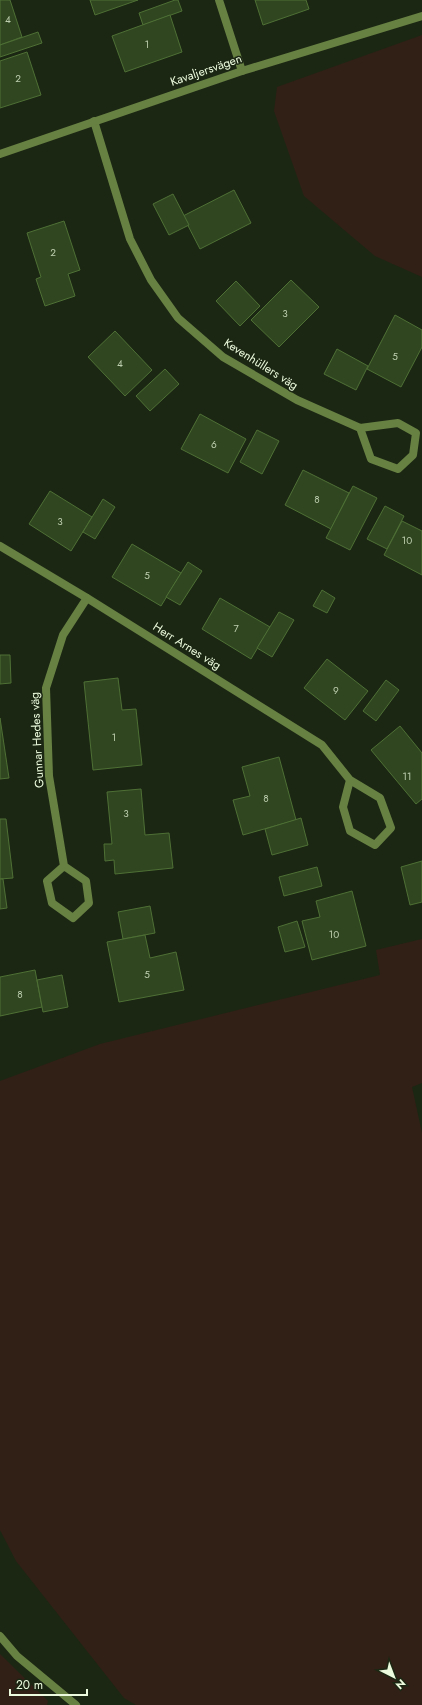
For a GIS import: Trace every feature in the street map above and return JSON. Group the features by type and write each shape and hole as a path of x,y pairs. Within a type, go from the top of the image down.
{"street":[{"path":"219,0 242,71"},
{"name":"Kavaljersvägen","path":"0,154 242,71 422,16"},
{"name":"Kevenhüllers väg","path":"94,121 130,239 151,280 178,318 223,357 297,400 360,428"},
{"path":"398,423 416,432 413,455 398,469 371,459 360,428 398,423"},
{"name":"Herr Arnes väg","path":"0,546 87,598 322,745 350,780 380,798 391,828 375,845 350,831 343,807 350,780"},
{"name":"Gunnar Hedes väg","path":"64,866 49,776 46,688 63,635 87,598"},
{"path":"64,866 86,881 89,903 73,918 52,903 47,881 64,866"},
{"path":"0,1636 17,1656 76,1705"}],"shaded area":[{"path":"422,35 422,277 375,256 304,196 274,111 277,87"},
{"path":"422,939 422,1083 412,1087 422,1133 422,1705 136,1705 124,1698 16,1561 0,1530 0,1081 100,1044 380,975 376,950"},
{"path":"0,1654 48,1701 47,1705 0,1705"}],"building":[{"path":"0,0 10,0 22,37 0,45"},
{"path":"90,0 138,0 95,15"},
{"path":"178,0 182,11 143,25 139,13"},
{"path":"255,0 306,0 309,9 263,25"},
{"path":"170,15 182,52 125,72 112,36"},
{"path":"38,32 42,43 0,57 0,45"},
{"path":"27,52 41,95 0,108 0,61"},
{"path":"234,190 251,223 200,249 183,216"},
{"path":"173,194 189,225 169,235 153,204"},
{"path":"64,221 80,270 68,274 75,296 45,306 36,279 41,277 27,233"},
{"path":"291,280 319,307 279,347 251,320"},
{"path":"236,281 260,306 240,326 216,301"},
{"path":"395,315 422,330 422,347 401,387 367,369"},
{"path":"115,331 152,370 125,396 88,357"},
{"path":"337,349 368,366 356,390 324,374"},
{"path":"165,369 179,384 150,411 136,396"},
{"path":"200,414 246,439 228,473 181,449"},
{"path":"257,430 279,441 262,474 240,462"},
{"path":"303,470 349,493 331,529 285,505"},
{"path":"353,486 377,498 350,550 326,538"},
{"path":"50,491 92,517 71,551 29,524"},
{"path":"103,499 115,507 95,539 83,532"},
{"path":"385,506 404,516 387,549 367,539"},
{"path":"402,521 422,531 422,575 384,555"},
{"path":"132,544 181,573 161,606 112,577"},
{"path":"188,562 202,571 180,605 166,597"},
{"path":"322,590 335,598 327,613 313,606"},
{"path":"220,598 270,627 251,659 202,629"},
{"path":"279,612 294,620 272,657 257,648"},
{"path":"0,655 10,655 11,683 0,684"},
{"path":"327,659 368,691 345,720 304,688"},
{"path":"118,678 122,710 136,709 142,765 93,770 84,682"},
{"path":"386,680 399,690 376,721 363,711"},
{"path":"0,718 9,778 0,779"},
{"path":"400,726 422,753 422,799 416,804 371,750"},
{"path":"279,757 296,820 243,835 233,800 250,796 242,767"},
{"path":"141,789 145,835 169,833 173,868 115,874 114,860 105,861 104,844 112,844 107,792"},
{"path":"301,818 308,845 272,855 265,829"},
{"path":"0,819 6,819 13,878 0,879"},
{"path":"422,861 422,902 410,905 401,867"},
{"path":"317,867 322,886 284,896 279,877"},
{"path":"0,879 3,879 7,908 0,909"},
{"path":"352,891 366,946 312,960 302,921 320,917 316,901"},
{"path":"150,906 155,933 123,939 118,912"},
{"path":"297,921 305,947 285,952 278,927"},
{"path":"145,935 150,958 176,952 184,990 119,1002 107,942"},
{"path":"35,970 42,1007 0,1016 0,977"},
{"path":"62,975 68,1007 43,1012 37,980"}]}
